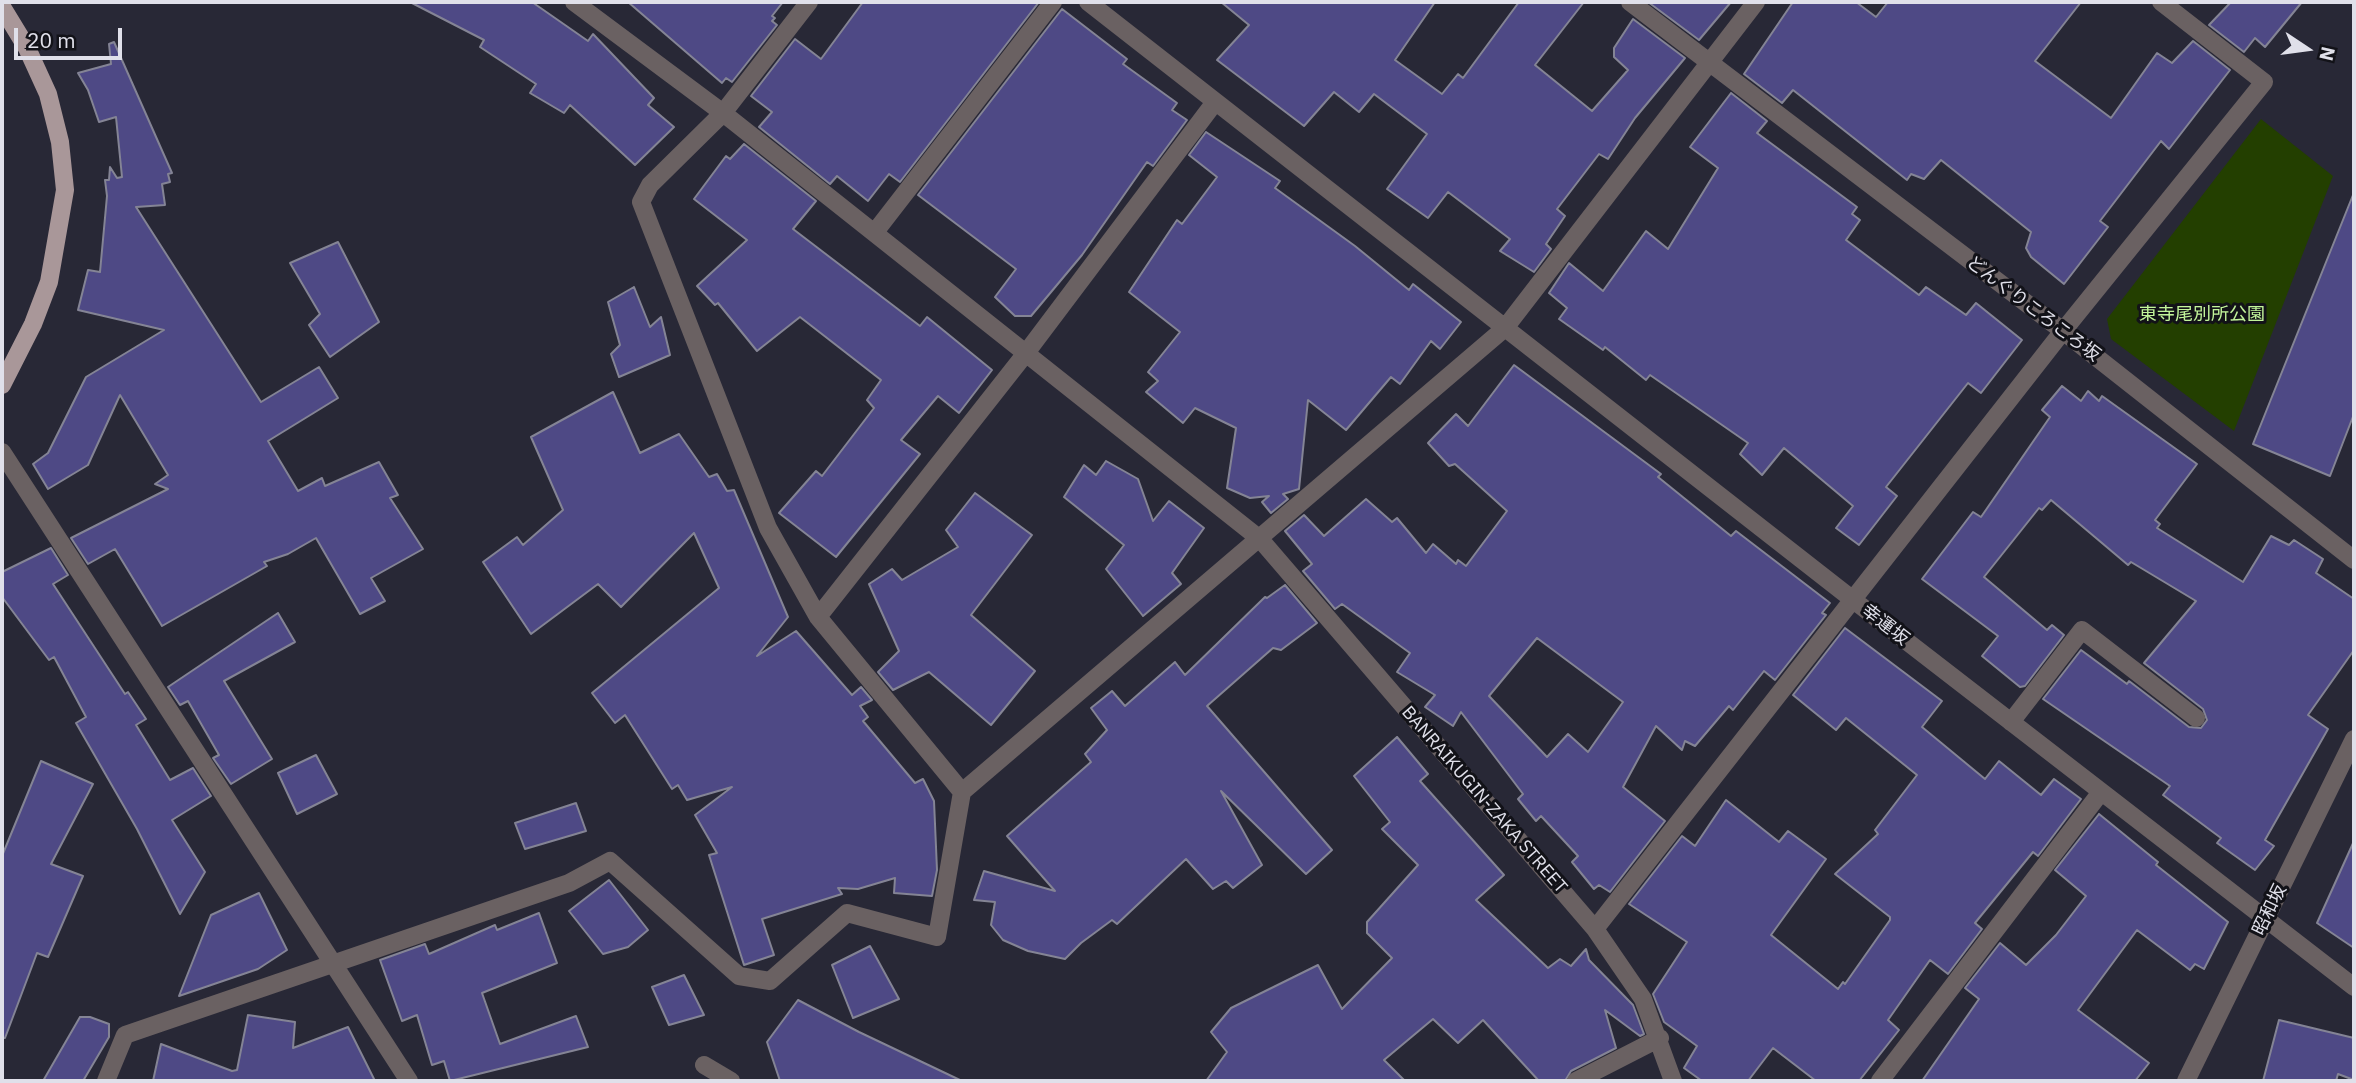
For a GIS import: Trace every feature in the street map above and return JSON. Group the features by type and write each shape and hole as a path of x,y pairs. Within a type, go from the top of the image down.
{"main road":[{"path":"2,7 27,48 48,94 60,142 65,190 50,282 33,324 2,385"}],"street":[{"name":"BANRAIKUGIN-ZAKA STREET","path":"574,2 723,113 1260,539 1595,929 1643,999 1660,1038 1673,1081"},
{"path":"809,2 723,113 650,186 641,202 768,528 817,617 962,792"},
{"path":"875,232 1053,2"},
{"name":"幸運坂","path":"1088,2 2354,987"},
{"name":"どんぐりころころ坂","path":"1630,2 2063,331 2354,560"},
{"path":"106,1081 125,1035 569,883 610,861 739,976 770,981 847,913 937,937 962,792 1506,328 1756,2"},
{"path":"1595,929 2063,331 2264,82 2161,2"},
{"path":"817,617 1026,353 1215,102"},
{"path":"2,452 409,1081"},
{"path":"2011,722 2082,630 2196,718"},
{"name":"昭和坂","path":"2186,1081 2354,739"},
{"path":"1880,1081 2101,792"},
{"path":"1576,1081 1660,1038"},
{"path":"704,1065 731,1081"}],"green space":[{"name":"東寺尾別所公園","path":"2261,119 2333,176 2234,431 2111,339 2107,319"}],"building":[{"path":"410,2 532,2 588,41 593,34 654,98 648,105 674,127 635,165 570,105 564,113 530,93 536,84 480,47 484,40"},
{"path":"628,2 783,2 772,16 775,18 772,21 777,25 732,82 726,78 722,83"},
{"path":"863,2 1039,2 900,182 889,174 868,201 837,176 830,184 759,127 772,112 751,96 795,39 821,59"},
{"path":"1221,2 1435,2 1395,60 1442,94 1458,74 1463,78 1519,2 1584,2 1535,65 1592,111 1628,70 1614,57 1614,48 1633,19 1685,58 1635,118 1608,159 1599,154 1557,209 1565,216 1546,244 1551,249 1534,272 1500,251 1510,239 1448,192 1428,218 1387,189 1427,134 1374,94 1359,112 1334,92 1304,126 1217,60 1249,25"},
{"path":"1648,2 1731,2 1699,40"},
{"path":"1793,2 1856,2 1876,17 1888,2 2081,2 2035,61 2111,118 2157,53 2172,63 2193,41 2230,70 2169,149 2161,141 2100,221 2108,227 2064,284 2031,257 2026,248 2031,232 1941,160 1924,179 1911,174 1907,180 1793,90 1782,103 1744,74"},
{"path":"2231,2 2302,2 2265,47 2255,38 2244,52 2209,25"},
{"path":"1062,9 1127,59 1123,64 1177,103 1172,110 1187,120 1153,166 1147,162 1082,255 1031,316 1015,316 995,297 1016,269 918,195"},
{"path":"114,42 172,173 168,174 170,182 162,184 165,205 136,207 261,402 319,367 338,398 268,441 298,491 322,478 325,486 379,462 398,495 390,498 423,549 371,578 385,601 360,614 316,538 288,554 264,562 267,566 162,626 115,549 88,564 71,538 168,489 155,484 168,475 120,395 88,465 48,489 33,464 48,453 86,377 164,330 78,310 88,270 100,272 107,196 105,180 109,180 110,167 117,178 122,177 116,117 99,122 88,90 78,73 111,64 109,44"},
{"path":"1731,93 1767,121 1757,133 1857,207 1852,214 1860,220 1846,240 1919,295 1926,287 1966,315 1976,303 2022,340 1981,393 1968,383 1886,487 1897,496 1859,545 1836,528 1853,506 1784,448 1762,475 1740,454 1748,443 1650,375 1646,380 1605,347 1603,350 1559,319 1567,308 1549,293 1569,263 1603,291 1646,231 1668,249 1718,168 1690,147"},
{"path":"1206,132 1280,181 1275,188 1355,246 1409,290 1413,284 1461,322 1440,349 1431,341 1400,384 1391,377 1346,430 1308,400 1299,489 1283,494 1288,499 1271,513 1262,502 1269,496 1250,498 1227,488 1236,428 1195,408 1183,423 1146,392 1158,381 1148,372 1180,332 1129,292 1177,220 1182,224 1217,177 1189,155"},
{"path":"744,144 816,201 793,229 920,326 927,317 992,370 959,413 938,396 901,440 920,454 836,557 779,513 816,471 822,476 874,408 867,400 881,380 800,317 757,351 718,303 715,305 697,286 747,240 694,199 726,156 730,159"},
{"path":"2353,195 2354,414 2330,476 2253,444"},
{"path":"338,242 379,322 330,357 309,325 320,314 290,263"},
{"path":"634,287 650,327 661,317 670,355 619,377 611,354 620,345 608,302"},
{"path":"1514,365 1661,474 1658,477 1731,536 1736,531 1830,603 1822,613 1826,615 1775,680 1764,671 1733,710 1729,706 1695,746 1685,741 1682,750 1656,726 1623,787 1665,821 1610,892 1599,885 1594,889 1572,862 1578,856 1541,816 1536,821 1518,799 1523,794 1461,712 1453,726 1425,707 1435,695 1397,672 1410,653 1342,604 1335,609 1303,571 1312,564 1285,531 1304,515 1324,536 1366,499 1392,522 1397,518 1426,553 1433,544 1456,564 1458,560 1466,566 1507,511 1455,464 1449,466 1428,443 1456,414 1468,426","holes":["1537,638 1623,702 1588,752 1568,734 1547,757 1489,696"]},
{"path":"2062,386 2081,401 2088,391 2099,401 2102,396 2197,464 2155,520 2160,524 2157,528 2243,582 2271,536 2289,545 2294,540 2323,559 2316,573 2354,599 2354,650 2308,715 2328,729 2265,840 2274,846 2255,870 2217,843 2221,838 2163,795 2170,786 2043,699 2081,650 2127,684 2129,681 2189,727 2201,728 2207,720 2203,709 2144,663 2196,601 2131,562 2128,565 2051,500 2042,510 2039,508 1984,577 2047,630 2052,625 2064,635 2025,686 2020,687 1982,656 1998,636 1922,579 1973,512 1981,517 2050,417 2042,410"},
{"path":"613,392 640,453 679,434 709,477 717,474 727,491 734,490 788,617 757,656 796,631 852,695 861,687 872,700 860,706 868,717 863,721 915,783 923,779 934,801 937,870 932,896 894,893 895,878 858,889 838,888 842,894 762,919 774,955 744,965 709,855 717,853 695,815 732,787 687,800 678,785 672,789 625,715 615,723 592,693 719,588 694,533 621,607 598,584 531,634 483,562 517,537 523,545 563,510 531,437"},
{"path":"1106,461 1138,479 1153,521 1169,501 1204,528 1172,573 1181,584 1143,616 1106,569 1124,545 1064,497 1084,465 1096,475"},
{"path":"975,493 1032,535 971,615 1035,671 991,725 929,672 893,690 878,672 899,651 869,584 892,569 902,580 958,547 946,530"},
{"path":"51,548 68,575 53,584 125,694 128,692 146,719 136,725 170,780 193,768 211,796 172,820 205,872 180,914 137,829 76,723 86,717 54,657 49,660 2,597 2,572"},
{"path":"1285,585 1317,623 1281,650 1273,648 1207,706 1332,850 1306,874 1221,791 1262,865 1233,888 1226,881 1213,889 1186,859 1117,924 1112,920 1065,959 1028,951 1003,940 991,925 995,902 974,900 984,871 1055,891 1007,836 1091,762 1085,754 1107,730 1091,708 1112,691 1125,706 1175,662 1185,675 1265,597"},
{"path":"278,613 295,642 224,681 272,759 231,784 213,758 219,755 188,701 180,705 168,687"},
{"path":"1845,628 1942,701 1922,727 1985,779 1999,761 2041,795 2054,779 2081,799 2038,856 2033,852 1975,923 1982,929 1948,974 1930,960 1888,1020 1899,1030 1859,1081 1816,1081 1773,1048 1748,1081 1702,1081 1684,1068 1697,1046 1664,1022 1653,994 1687,942 1629,904 1682,836 1695,846 1726,800 1779,842 1788,831 1826,859 1771,935 1838,989 1843,982 1845,984 1890,920 1890,917 1835,874 1878,834 1875,830 1917,775 1846,718 1836,730 1793,695"},
{"path":"1397,737 1428,774 1420,781 1504,875 1476,900 1548,968 1560,959 1571,966 1586,949 1589,960 1633,1005 1644,1034 1640,1036 1605,1010 1616,1048 1571,1071 1565,1081 1539,1081 1483,1020 1458,1043 1433,1019 1384,1060 1405,1081 1206,1081 1227,1052 1211,1032 1231,1008 1318,965 1342,1009 1392,958 1367,933 1367,922 1418,865 1382,829 1390,822 1354,776"},
{"path":"316,755 337,794 297,814 278,773"},
{"path":"41,761 93,784 51,864 83,876 48,957 37,953 5,1038 2,1038 2,856"},
{"path":"576,803 586,831 525,849 515,823"},
{"path":"2099,814 2158,862 2156,865 2228,922 2204,969 2195,964 2190,970 2137,930 2078,1010 2149,1063 2135,1081 1922,1081 1979,999 1965,988 2000,943 2026,965 2056,935 2086,896 2055,870"},
{"path":"2354,841 2354,948 2317,923"},
{"path":"609,880 648,930 628,947 603,954 569,911"},
{"path":"259,893 287,950 258,969 179,996 211,915"},
{"path":"539,913 557,963 482,993 500,1044 576,1016 588,1047 450,1081 444,1061 432,1065 417,1015 402,1021 380,960 425,944 429,954 495,925 497,930"},
{"path":"870,946 899,999 853,1018 832,965"},
{"path":"684,975 704,1015 669,1025 652,987"},
{"path":"798,1000 962,1081 780,1081 767,1042"},
{"path":"248,1015 295,1022 293,1048 348,1027 375,1081 153,1081 161,1044 232,1071 237,1070"},
{"path":"80,1017 90,1017 109,1024 109,1037 83,1081 43,1081"},
{"path":"2279,1020 2354,1038 2354,1080 2338,1074 2336,1081 2263,1081"}]}
